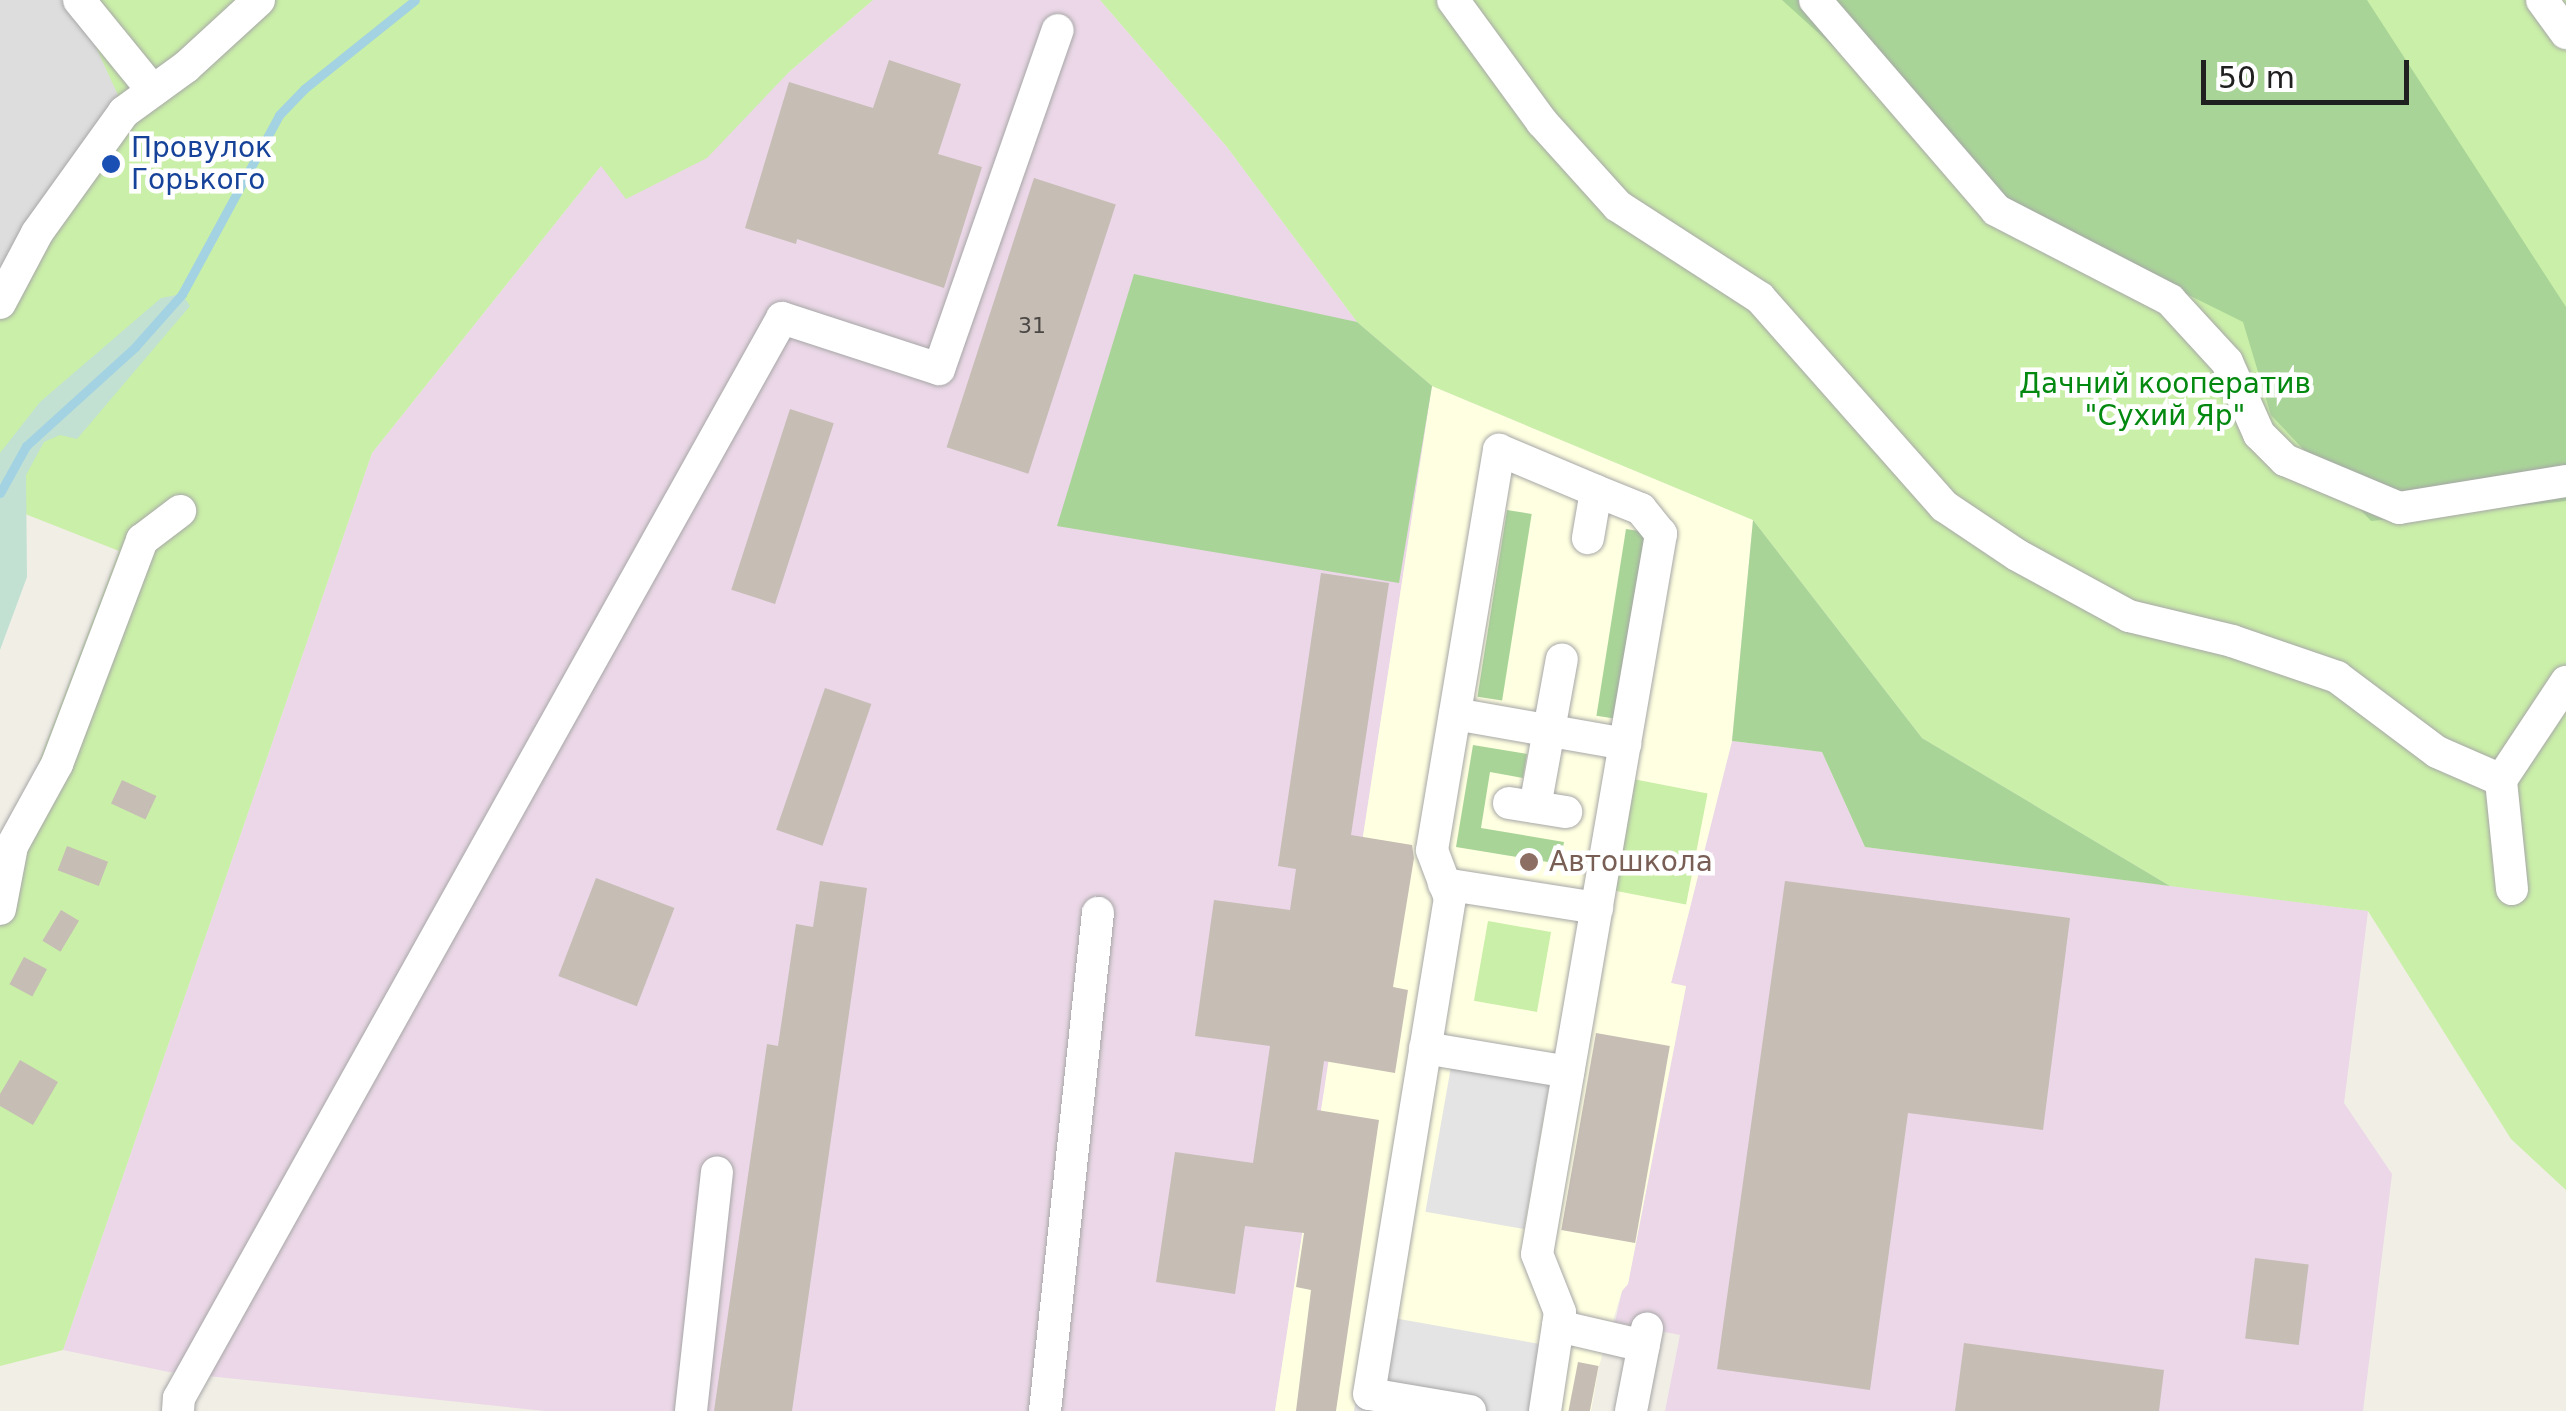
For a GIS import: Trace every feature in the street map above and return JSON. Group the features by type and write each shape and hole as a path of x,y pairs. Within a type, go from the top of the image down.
{"street":[{"path":"79,0 153,91"},
{"path":"0,304 37,233 124,112 259,0"},
{"path":"1453,0 1542,122 1618,206 1760,298 1944,506 2017,555 2130,616 2232,641 2337,677 2436,752 2501,780"},
{"path":"1814,0 1996,210 2170,300 2227,362 2259,434 2285,460 2398,508 2566,481"},
{"path":"2542,0 2566,33"},
{"path":"178,1411 179,1398 198,1363 782,318 939,369 1058,30"},
{"path":"1470,1411 1369,1394 1450,898 1432,850 1499,450 1641,509 1661,534 1537,1254 1560,1312 1545,1411"},
{"path":"1588,538 1596,491"},
{"path":"0,909 12,846 56,764 142,540 180,510"},
{"path":"1536,807 1562,659"},
{"path":"2512,889 2501,780 2566,682"},
{"path":"1455,714 1625,744"},
{"path":"1444,884 1597,908"},
{"path":"1046,1411 1098,914"},
{"path":"1425,1048 1568,1072"},
{"path":"691,1411 717,1172"},
{"path":"1558,1326 1646,1337 1631,1411"}],"shaded area":[{"path":"0,0 74,0 119,95 0,279"},
{"path":"873,0 1100,0 1227,147 1357,322 1432,386 1275,1411 545,1411 169,1372 63,1350 372,453 601,166 789,72"},
{"path":"182,294 190,306 77,439 60,435 44,442 26,475 27,577 0,650 0,453 40,402 161,298"},
{"name":"Автошкола","path":"1432,386 1753,520 1732,741 1671,983 1686,986 1628,1284 1622,1291 1599,1366 1591,1411 1275,1411"},
{"path":"1732,741 1822,752 1865,847 2368,911 2344,1103 2392,1174 2363,1411 1665,1411 1680,1335 1615,1322 1622,1291 1628,1283 1686,987 1671,983"},
{"path":"1452,1061 1550,1078 1524,1229 1425,1212"},
{"path":"1371,1314 1562,1348 1551,1411 1354,1411"}],"green space":[{"path":"74,0 873,0 789,72 707,158 626,199 601,166 372,453 63,1350 0,1366 0,865 119,551 0,504 0,279 118,95"},
{"name":"Дачний кооператив \"Сухий Яр\"","path":"1100,0 2566,0 2566,1190 2511,1139 2368,911 2170,886 1922,738 1753,520 1432,386 1357,322 1227,147"},
{"path":"1782,0 2367,0 2566,307 2566,501 2371,521 2271,415 2243,322 2009,206"},
{"path":"1134,274 1357,322 1432,386 1399,583 1057,526"},
{"path":"1507,510 1532,514 1502,701 1477,697"},
{"path":"1753,520 1922,738 2170,886 1865,847 1822,752 1732,741"},
{"path":"1626,529 1652,533 1622,720 1596,716"},
{"path":"1473,745 1527,754 1523,778 1490,772 1481,828 1564,842 1560,864 1456,847"},
{"path":"1633,779 1708,794 1686,904 1611,890"},
{"path":"1488,921 1551,932 1537,1012 1474,1001"}],"building":[{"path":"889,60 961,84 938,154 982,167 944,288 797,239 796,244 745,228 789,82 873,108"},
{"path":"1034,178 1116,205 1028,474 947,447"},
{"path":"790,409 834,423 775,604 731,590"},
{"path":"1321,573 1389,583 1351,835 1412,845 1414,858 1393,987 1408,990 1395,1073 1324,1061 1317,1110 1379,1120 1336,1411 1296,1411 1311,1290 1296,1287 1304,1233 1245,1226 1235,1294 1156,1282 1175,1152 1253,1163 1270,1046 1195,1036 1214,900 1290,910 1296,869 1278,866"},
{"path":"825,688 871,704 822,846 776,830"},
{"path":"122,780 156,796 145,820 111,804"},
{"path":"67,846 108,862 99,886 58,870"},
{"path":"596,878 674,908 637,1006 558,976"},
{"path":"820,881 867,888 792,1411 714,1411 767,1044 778,1046 796,924 813,927"},
{"path":"1785,881 2070,918 2043,1130 1908,1113 1870,1390 1717,1369"},
{"path":"61,910 79,921 60,952 42,941"},
{"path":"24,957 47,969 32,997 9,984"},
{"path":"1596,1033 1670,1046 1635,1243 1561,1230"},
{"path":"20,1060 58,1082 33,1125 0,1106 0,1094"},
{"path":"2255,1258 2309,1265 2299,1345 2245,1338"},
{"path":"1964,1343 2164,1370 2159,1411 1955,1411"},
{"path":"1578,1362 1599,1366 1590,1411 1568,1411"}],"waterway":[{"path":"0,493 26,446 135,347 182,294 279,115 304,89 415,0"}],"place":[{"name":"Провулок Горького","path":"111,164"},
{"name":"Автошкола","path":"1529,862"}]}
